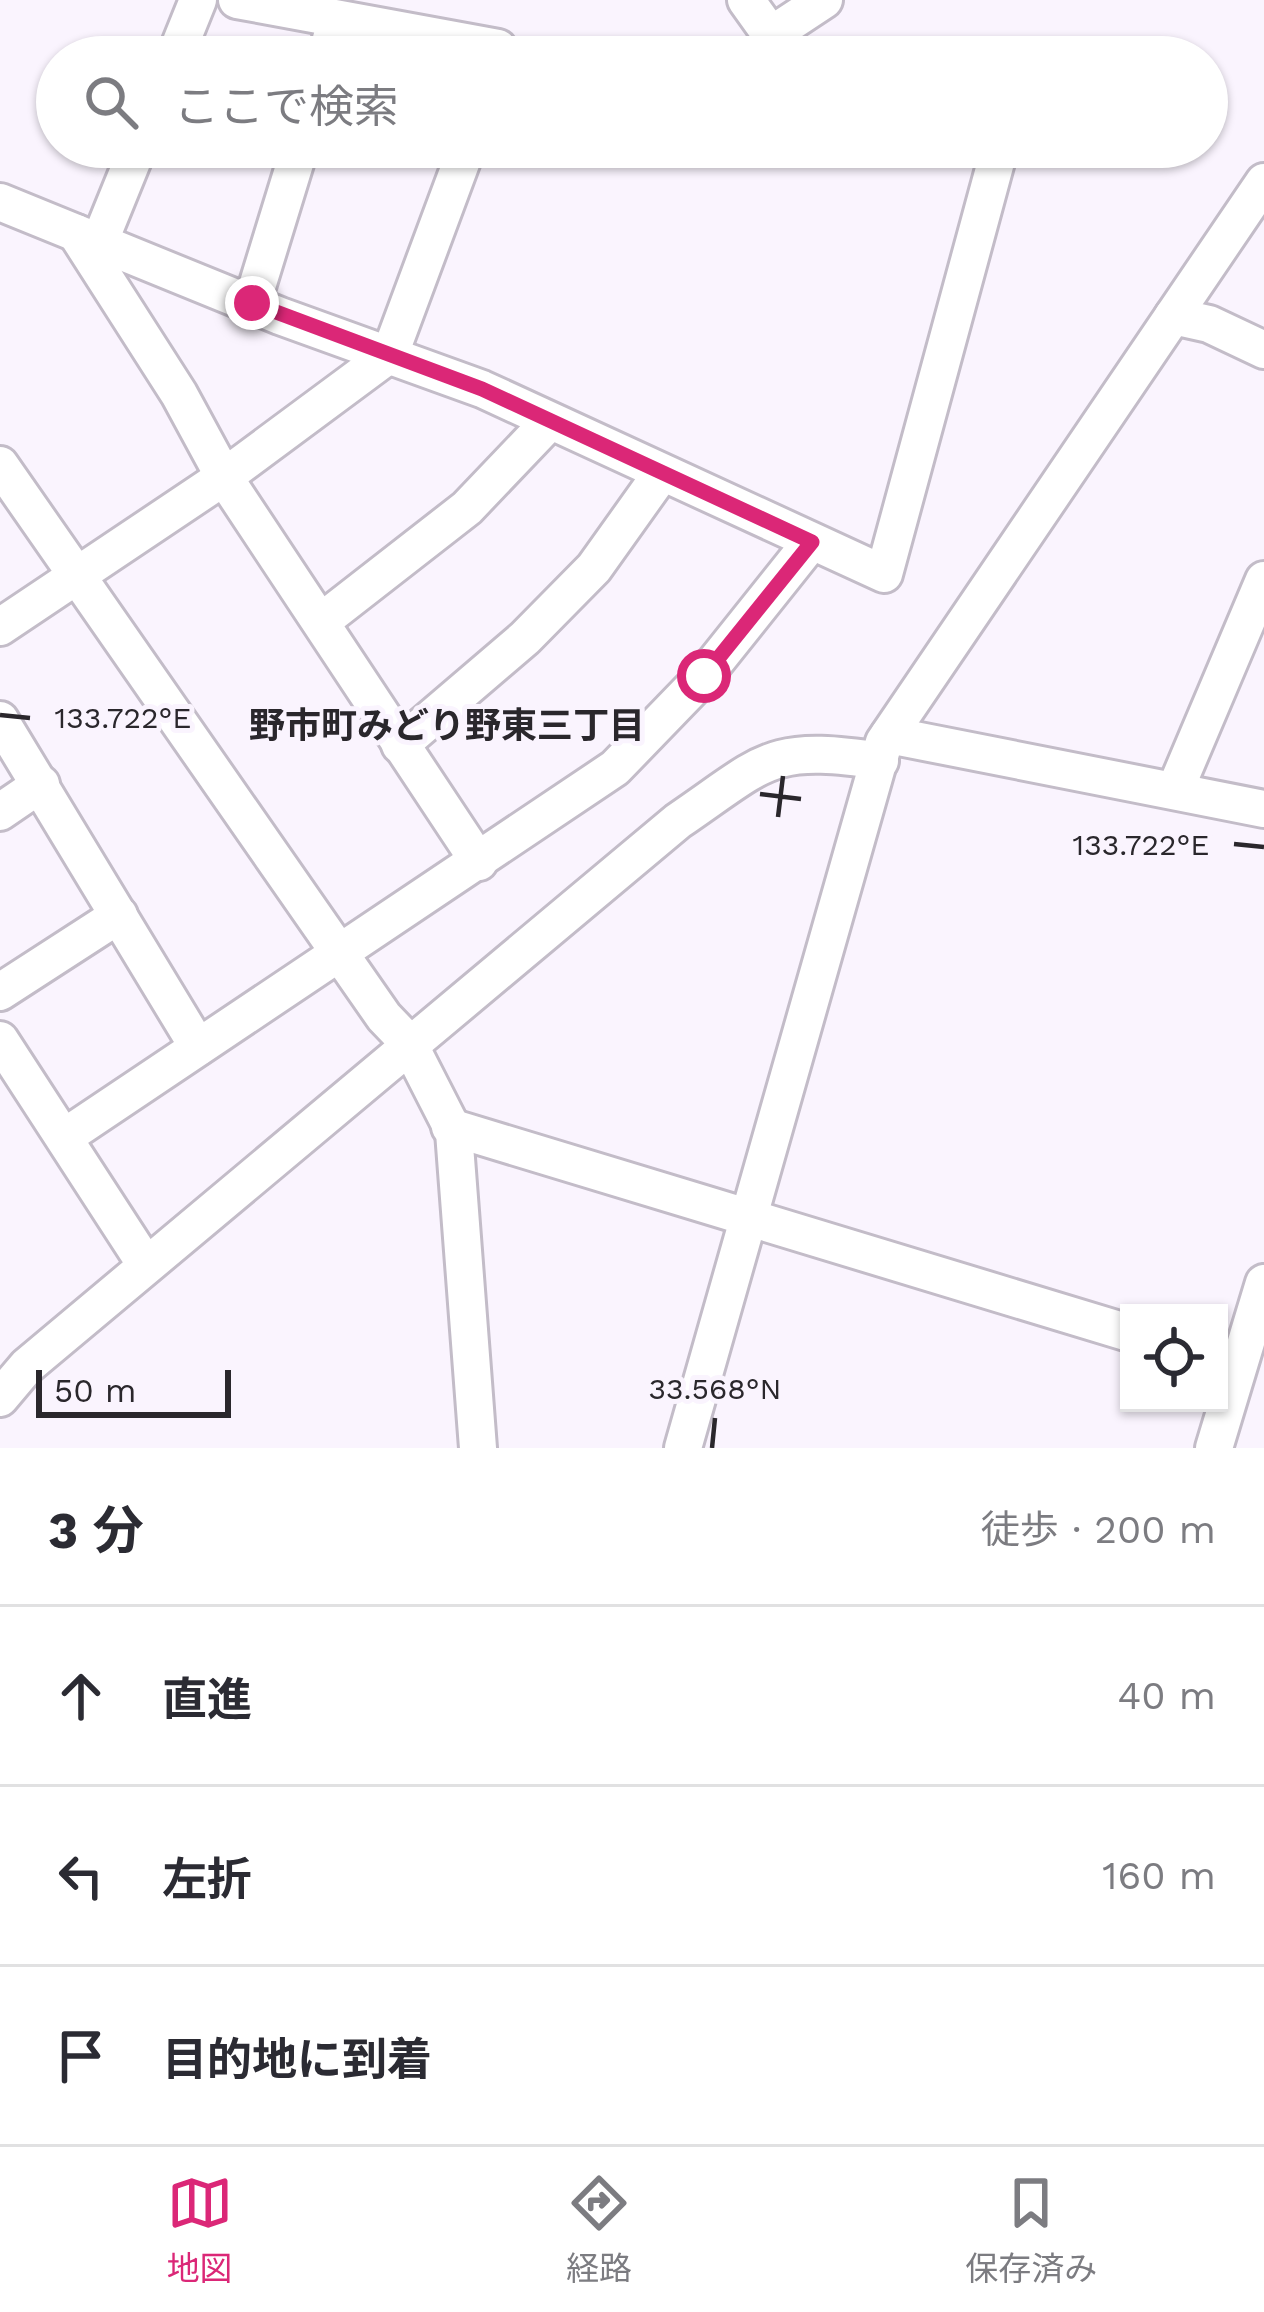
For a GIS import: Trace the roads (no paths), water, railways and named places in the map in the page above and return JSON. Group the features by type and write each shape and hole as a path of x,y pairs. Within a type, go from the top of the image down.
{"street":[{"path":"183,36 198,0"},
{"path":"237,0 426,36"},
{"path":"746,0 776,36"},
{"path":"793,36 824,0"},
{"path":"332,36 336,21"},
{"path":"87,238 126,168"},
{"path":"252,303 294,168"},
{"path":"0,627 224,477 390,355 459,168"},
{"path":"0,202 482,389 884,574 994,168"},
{"path":"683,1448 885,748 1264,182"},
{"path":"87,238 224,477 479,862"},
{"path":"1173,316 1209,325 1264,350"},
{"path":"322,621 467,508 548,423"},
{"path":"0,465 384,1017 408,1042 450,1126 461,1197 478,1448"},
{"path":"400,745 525,638 594,568 661,474"},
{"path":"66,1136 341,956 615,768 704,676 812,542"},
{"path":"1174,790 1264,580"},
{"path":"0,719 198,1047"},
{"path":"0,1398 27,1366 408,1042 678,821 769,759 885,748 1174,790 1264,809"},
{"path":"0,812 41,784"},
{"path":"0,992 118,915"},
{"path":"0,1040 146,1264"},
{"path":"450,1126 1120,1330"},
{"path":"1214,1448 1264,1282"}],"district":[{"name":"野市町みどり野東三丁目","path":"447,725"}]}
